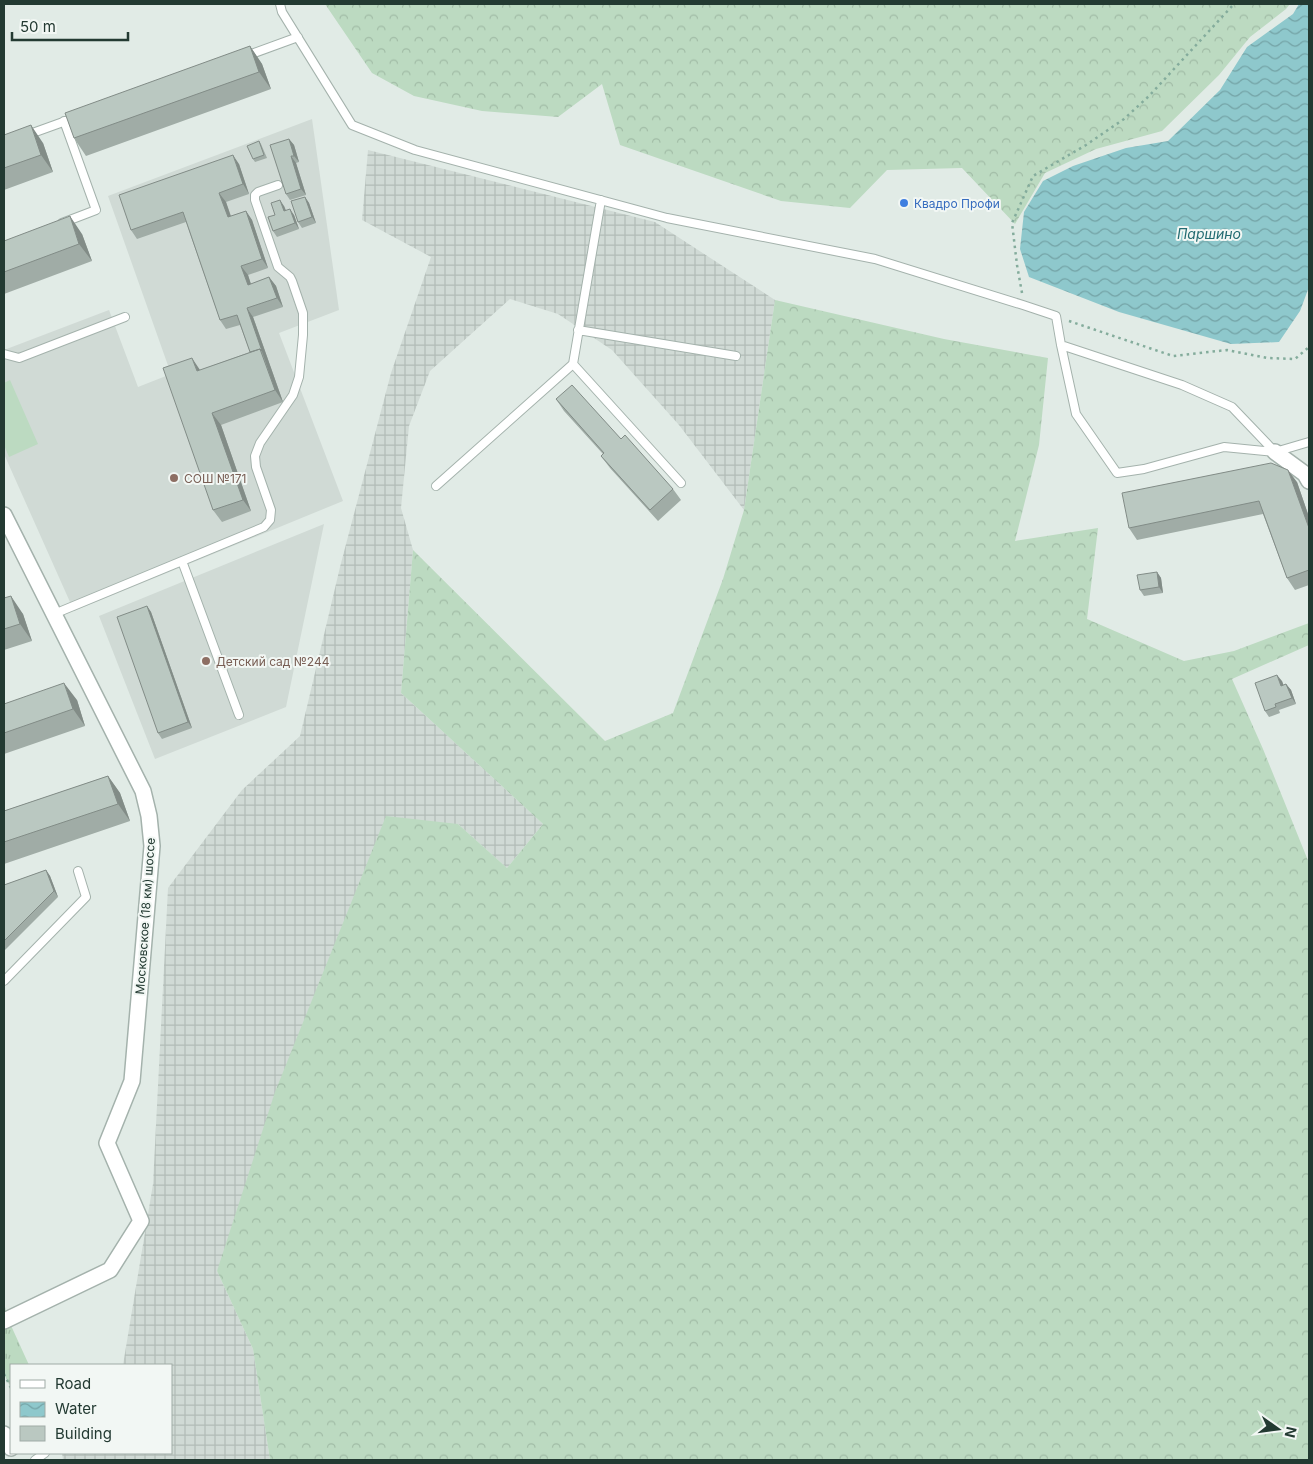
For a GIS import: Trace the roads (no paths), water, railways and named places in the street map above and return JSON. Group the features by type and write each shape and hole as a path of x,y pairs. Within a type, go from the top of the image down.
{"street":[{"path":"1275,452 1305,474 1309,481"},
{"name":"Московское (18 км) шоссе","path":"4,515 143,791 149,816 152,846 132,1081 106,1143 141,1221 110,1270 4,1321"},
{"path":"4,1434 10,1446"}],"lane":[{"path":"280,4 282,12 352,125 415,150 667,218 875,259 1056,316 1076,414 1117,473 1144,469 1224,448 1275,452 1309,442"},
{"path":"242,57 298,37"},
{"path":"21,137 82,115"},
{"path":"50,227 96,210 64,121"},
{"path":"54,614 264,527 270,520 271,510 256,467 255,456 260,443 293,395 299,377 304,335 303,313 292,281 278,267 255,200 255,195 258,192 278,185"},
{"path":"436,486 573,364 601,200"},
{"path":"4,354 19,358 125,317"},
{"path":"578,330 736,356"},
{"path":"1061,345 1182,385 1232,407 1275,452"},
{"path":"573,364 681,483"},
{"path":"182,560 239,715"},
{"path":"4,981 86,897 78,872"}],"water":[{"name":"Паршино","path":"1299,4 1309,4 1309,287 1300,311 1279,342 1231,344 1119,312 1029,277 1020,249 1024,212 1043,181 1073,166 1126,148 1168,141 1220,90 1247,47 1293,14"}],"place":[{"name":"Квадро Профи","path":"904,203"},
{"name":"СОШ №171","path":"174,478"},
{"name":"Детский сад №244","path":"206,661"}]}
